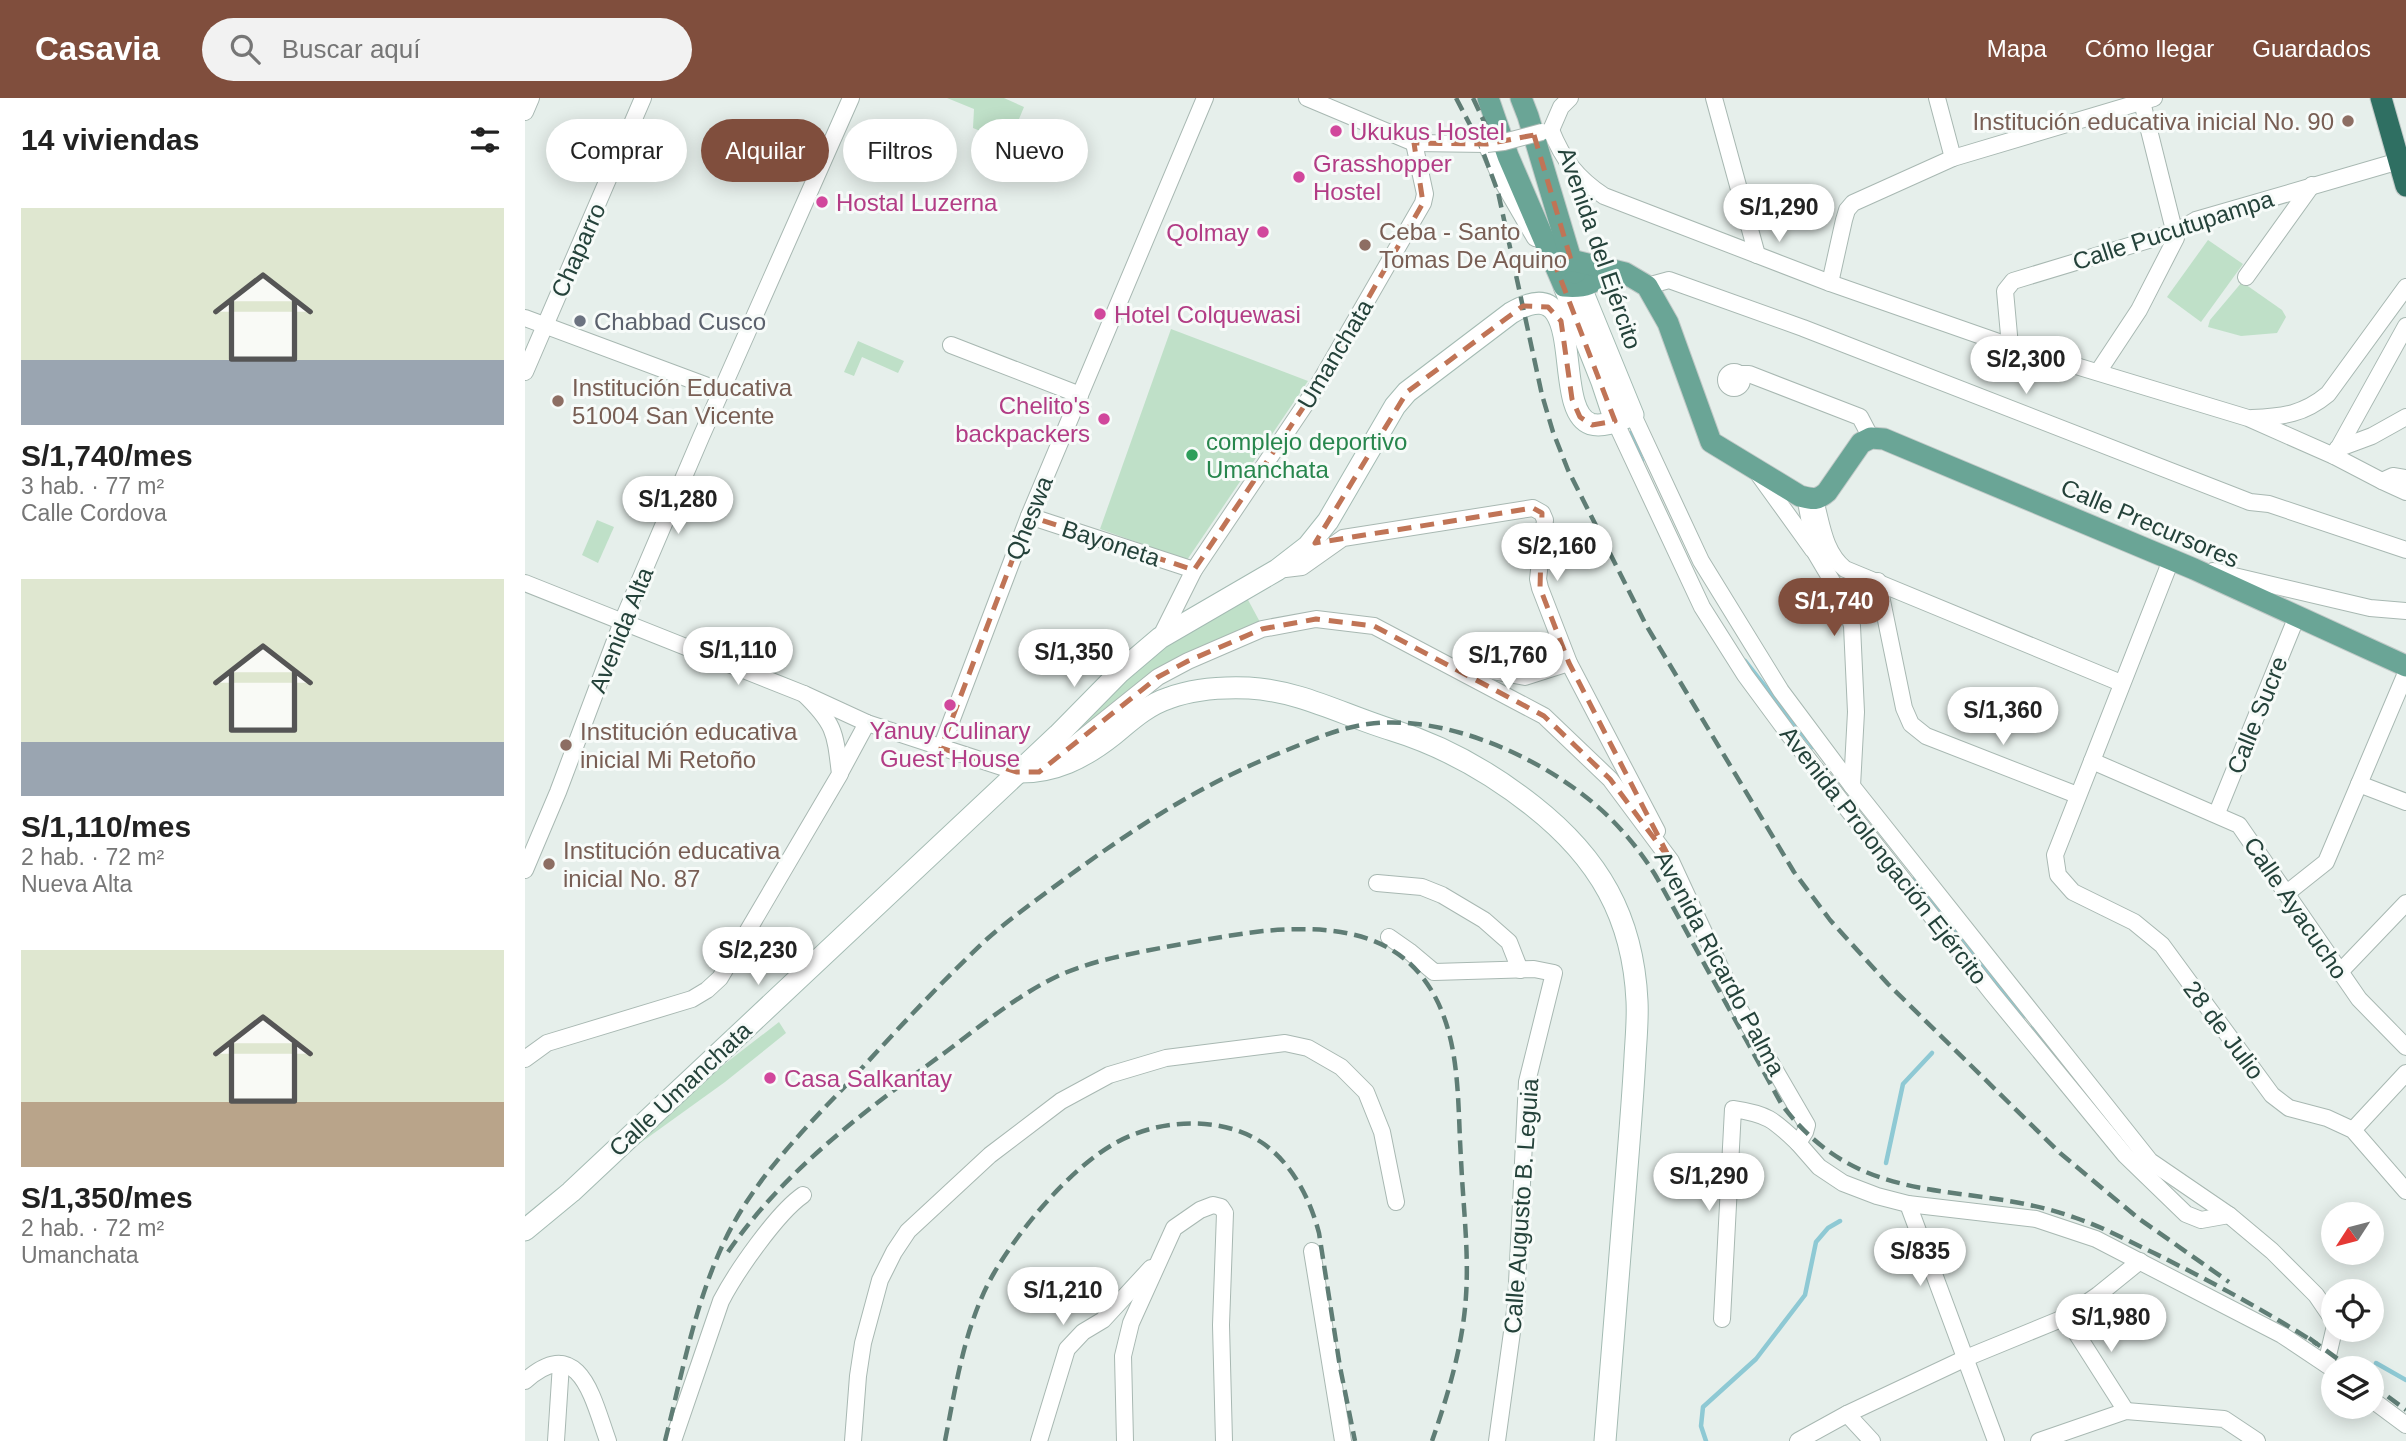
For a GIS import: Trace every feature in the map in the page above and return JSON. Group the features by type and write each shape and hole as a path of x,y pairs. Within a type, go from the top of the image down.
{"highway":[{"path":"2381,98 2406,186"}],"main road":[{"name":"Avenida del Ejército","path":"1488,98 1508,156 1568,275"},
{"name":"Avenida del Ejército","path":"1521,98 1528,116 1568,275 1602,382 1624,418"},
{"path":"1568,275 1596,282 1609,269"},
{"path":"1568,275 1609,269 1625,273 1647,286 1668,323 1709,439 1714,445 1755,470 1810,499 1827,492 1861,443 1871,438"},
{"path":"1160,638 1277,570 1308,546 1328,521 1395,406 1407,392 1523,306 1535,304 1548,307 1561,321 1572,399 1580,417 1592,425 1624,418"},
{"name":"Calle Precursores","path":"1871,438 1884,439 2194,569 2406,666"},
{"name":"Umanchata","path":"1017,772 1120,672 1160,638"},
{"path":"1017,772 1039,772 1089,753 1135,716 1168,698 1214,689 1250,688 1301,696 1447,750 1486,772 1524,799 1578,846 1606,885 1624,923 1633,960 1638,1004 1605,1441"},
{"name":"Calle Umanchata","path":"525,1230 571,1192 1017,772"}],"street":[{"path":"525,112 531,98"},
{"name":"Chaparro","path":"525,372 643,98"},
{"name":"Avenida Alta","path":"525,870 558,792 622,622 720,391 851,98"},
{"name":"Qheswa","path":"941,748 1029,516 1205,98"},
{"path":"1307,98 1414,143 1487,144 1547,131 1560,107 1570,98"},
{"path":"1714,98 1757,255"},
{"path":"1937,98 1953,158"},
{"path":"1830,283 1847,210 1853,203 1953,158 2145,99 2176,237 2139,310 2098,372"},
{"path":"1547,131 1583,182 1604,196 1830,283 2010,346 2248,418 2335,453 2406,492"},
{"name":"Umanchata","path":"1160,638 1194,570 1317,387 1423,203 1425,194 1414,143"},
{"path":"1487,144 1502,181 1551,271 1568,275"},
{"name":"Calle Pucutupampa","path":"2010,346 2005,291 2013,281 2175,232 2196,220 2312,184 2399,161"},
{"path":"2246,277 2312,184"},
{"path":"1647,286 1669,280 1803,328 2251,502 2278,507 2406,550"},
{"path":"2248,418 2276,417 2312,407 2328,394 2406,287"},
{"path":"525,318 720,391"},
{"path":"2335,453 2406,326"},
{"path":"951,345 1080,395"},
{"path":"1741,374 1749,374 1860,417 1871,438"},
{"path":"2335,453 2406,417"},
{"name":"Avenida Prolongación Ejército","path":"1624,418 1701,561 1781,691 1852,786 2150,1161 2229,1215 2271,1251 2321,1303"},
{"name":"Avenida Prolongación Ejército","path":"1624,418 1702,607 1745,676 1790,736 1992,993 2125,1155 2186,1214 2201,1220 2229,1215"},
{"path":"1755,470 1816,554 1845,603 1852,626 1856,712 1852,786"},
{"path":"2382,481 2393,476 2406,478"},
{"path":"1810,499 1816,554"},
{"path":"1810,499 1833,559 1845,569 2121,684"},
{"path":"1277,570 1302,567 1343,538 1533,508 1542,513 1545,520 1538,583 1569,663 1643,801 1671,861"},
{"name":"Bayoneta","path":"1029,516 1194,570"},
{"path":"1878,581 1904,708 1911,724 1926,736 2077,795 2171,560"},
{"path":"2194,569 2214,571 2370,608 2406,611"},
{"path":"525,583 804,694 867,723 1017,772"},
{"name":"Calle Sucre","path":"2217,813 2297,616"},
{"name":"Avenida Ricardo Palma","path":"1039,772 1158,677 1188,661 1262,629 1316,619 1374,626 1544,716 1610,779 1671,861 1740,1010 1807,1125 1798,1143"},
{"path":"1444,662 1525,677 1569,663"},
{"path":"2287,892 2326,862 2406,673"},
{"path":"804,694 826,716 835,738 840,774"},
{"path":"525,1059 547,1043 692,999 720,978 867,723"},
{"name":"Calle Ayacucho","path":"2092,761 2217,813 2239,825 2287,892 2339,973 2359,999 2406,1047"},
{"path":"2359,784 2406,802"},
{"name":"28 de Julio","path":"2077,795 2055,855 2058,875 2073,892 2134,922 2162,945 2273,1095 2289,1108 2326,1118 2353,1130 2406,1191"},
{"path":"1377,883 1422,887 1442,894 1484,920 1509,942 1520,970 1434,972 1388,937"},
{"path":"2339,973 2406,903"},
{"name":"Calle Augusto B. Leguia","path":"1497,1441 1516,1303 1527,1082 1554,973 1534,969 1520,970"},
{"path":"853,1441 857,1376 863,1343 880,1280 908,1231 990,1155 1061,1101 1109,1075 1165,1058 1285,1043 1308,1048 1341,1068 1366,1092 1382,1132 1396,1202"},
{"path":"2353,1130 2406,1073"},
{"path":"1722,1320 1733,1109 1761,1113 1777,1122 1819,1167 1843,1183 1908,1204 2036,1219 2096,1239 2283,1335 2321,1361"},
{"path":"673,1441 720,1301 767,1233 803,1195"},
{"path":"1908,1204 1996,1441"},
{"path":"1125,1441 1123,1356 1131,1323 1174,1228 1200,1210 1213,1205 1221,1207 1225,1213 1221,1325 1224,1441"},
{"path":"1312,1251 1343,1441"},
{"path":"1039,1441 1067,1349 1083,1332 1103,1320 1161,1259"},
{"path":"1798,1441 1846,1414 1966,1358 2066,1317 2140,1261"},
{"path":"2066,1317 2126,1411"},
{"path":"1103,1320 1131,1323"},
{"path":"525,1381 548,1364 561,1364 576,1370 588,1385 608,1441"},
{"path":"556,1441 561,1364"},
{"path":"2384,1409 2406,1425"},
{"path":"2039,1441 2126,1411 2224,1419 2257,1441"},
{"path":"1846,1414 1872,1441"}],"highlighted area":[{"path":"1534,135 1571,260 1556,267 1615,421 1592,425 1580,417 1572,399 1561,321 1548,307 1523,306 1407,392 1315,543 1533,508 1542,513 1540,588 1569,663 1671,861 1610,779 1544,716 1374,626 1316,619 1262,629 1188,661 1158,677 1039,772 1017,772 941,748 1029,516 1194,570 1317,387 1423,203 1414,143 1487,144"}],"green space":[{"path":"947,98 1004,98 1024,107 1019,119 973,119 974,109"},
{"path":"2208,240 2243,264 2201,322 2167,297"},
{"path":"2242,282 2282,310 2286,317 2277,333 2241,336 2208,327 2210,320"},
{"name":"complejo deportivo Umanchata","path":"1171,329 1308,381 1187,560 1100,529"},
{"path":"858,341 904,361 898,373 862,357 854,376 844,372"},
{"path":"597,520 614,527 598,563 582,555"},
{"path":"1247,598 1261,624 1079,732 1087,718 1161,647"},
{"path":"779,1022 786,1033 725,1082 625,1154 713,1073"}],"waterway":[{"path":"1631,433 1642,461"},
{"path":"1745,661 1813,747"},
{"path":"1915,878 2025,1016"},
{"path":"2033,1026 2054,1056"},
{"path":"1886,1163 1903,1084 1932,1053"},
{"path":"1706,1441 1701,1426 1703,1407 1756,1359 1805,1295 1816,1242 1828,1228 1840,1221"},
{"path":"2384,1368 2406,1380"}],"railway":[{"path":"1456,98 1480,144 1498,192 1542,395 1568,470 1646,625 1794,872 1830,920 1888,984 2060,1153 2138,1218 2229,1282"},
{"path":"1473,98 1488,130"},
{"path":"665,1441 704,1292 727,1236 742,1209 766,1174 793,1142 934,991 1017,914 1172,807 1253,764 1335,732 1368,724 1432,726 1498,746 1560,778 1610,818 1635,846 1657,878 1782,1105 1814,1140 1847,1163 1882,1178 1919,1187 2035,1206 2076,1218 2106,1230 2216,1285 2317,1344"},
{"path":"728,1252 775,1194 829,1142 988,1020 1016,1000 1060,975 1112,958 1226,936 1307,929 1350,934 1390,949 1408,961 1423,978 1445,1019 1455,1065 1466,1245 1466,1296 1454,1370 1432,1441"},
{"path":"945,1441 963,1355 976,1312 994,1273 1017,1238 1062,1185 1112,1145 1148,1130 1188,1124 1228,1128 1247,1134 1264,1144 1284,1162 1305,1195 1319,1233 1340,1367 1355,1441"},
{"path":"2309,1338 2334,1356"},
{"path":"2384,1394 2406,1410"}],"place":[{"name":"Institución educativa inicial No. 90","path":"2348,121"},
{"name":"Ukukus Hostel","path":"1336,131"},
{"name":"Grasshopper Hostel","path":"1299,177"},
{"name":"Hostal Luzerna","path":"822,202"},
{"name":"Qolmay","path":"1263,232"},
{"name":"Ceba - Santo Tomas De Aquino","path":"1365,245"},
{"name":"Hotel Colquewasi","path":"1100,314"},
{"name":"Chabbad Cusco","path":"580,321"},
{"name":"Institución Educativa 51004 San Vicente","path":"558,401"},
{"name":"Chelito's backpackers","path":"1104,419"},
{"name":"complejo deportivo Umanchata","path":"1192,455"},
{"name":"Yanuy Culinary Guest House","path":"950,705"},
{"name":"Institución educativa inicial Mi Retoño","path":"566,745"},
{"name":"Institución educativa inicial No. 87","path":"549,864"},
{"name":"Casa Salkantay","path":"770,1078"}]}
